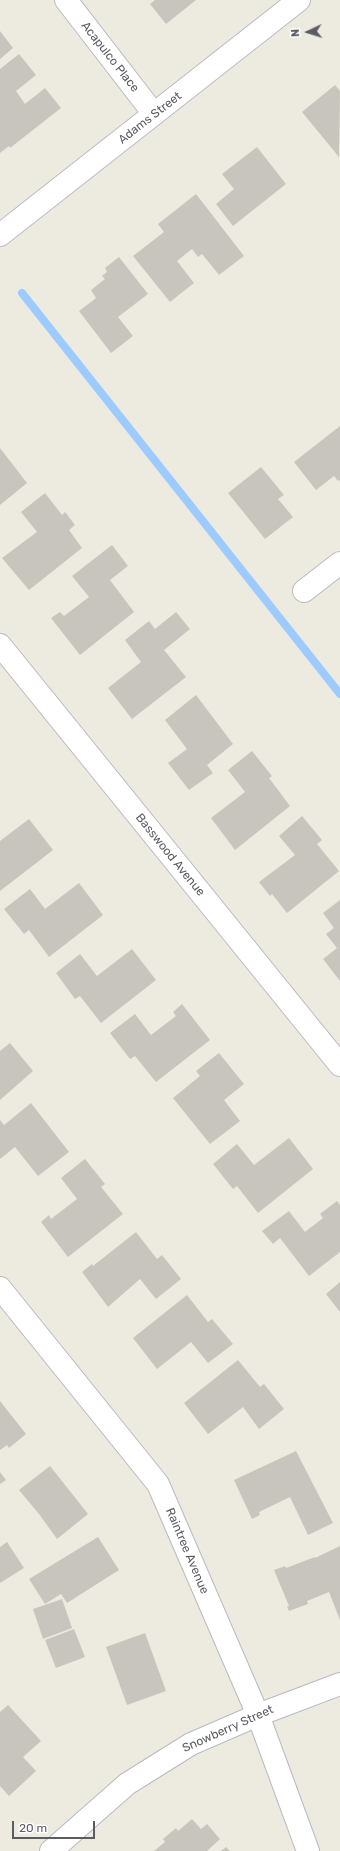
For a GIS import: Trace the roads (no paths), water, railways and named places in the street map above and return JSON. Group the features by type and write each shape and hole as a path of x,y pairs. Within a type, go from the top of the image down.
{"street":[{"name":"Acapulco Place","path":"66,0 154,114"},
{"name":"Adams Street","path":"0,235 299,0"},
{"path":"304,591 340,563"},
{"name":"Basswood Avenue","path":"0,645 340,1065"},
{"name":"Raintree Avenue","path":"0,1288 158,1484 258,1715 308,1851"},
{"name":"Snowberry Street","path":"51,1851 127,1784 191,1744 258,1715 340,1684"}],"waterway":[{"path":"22,293 340,694"}]}
